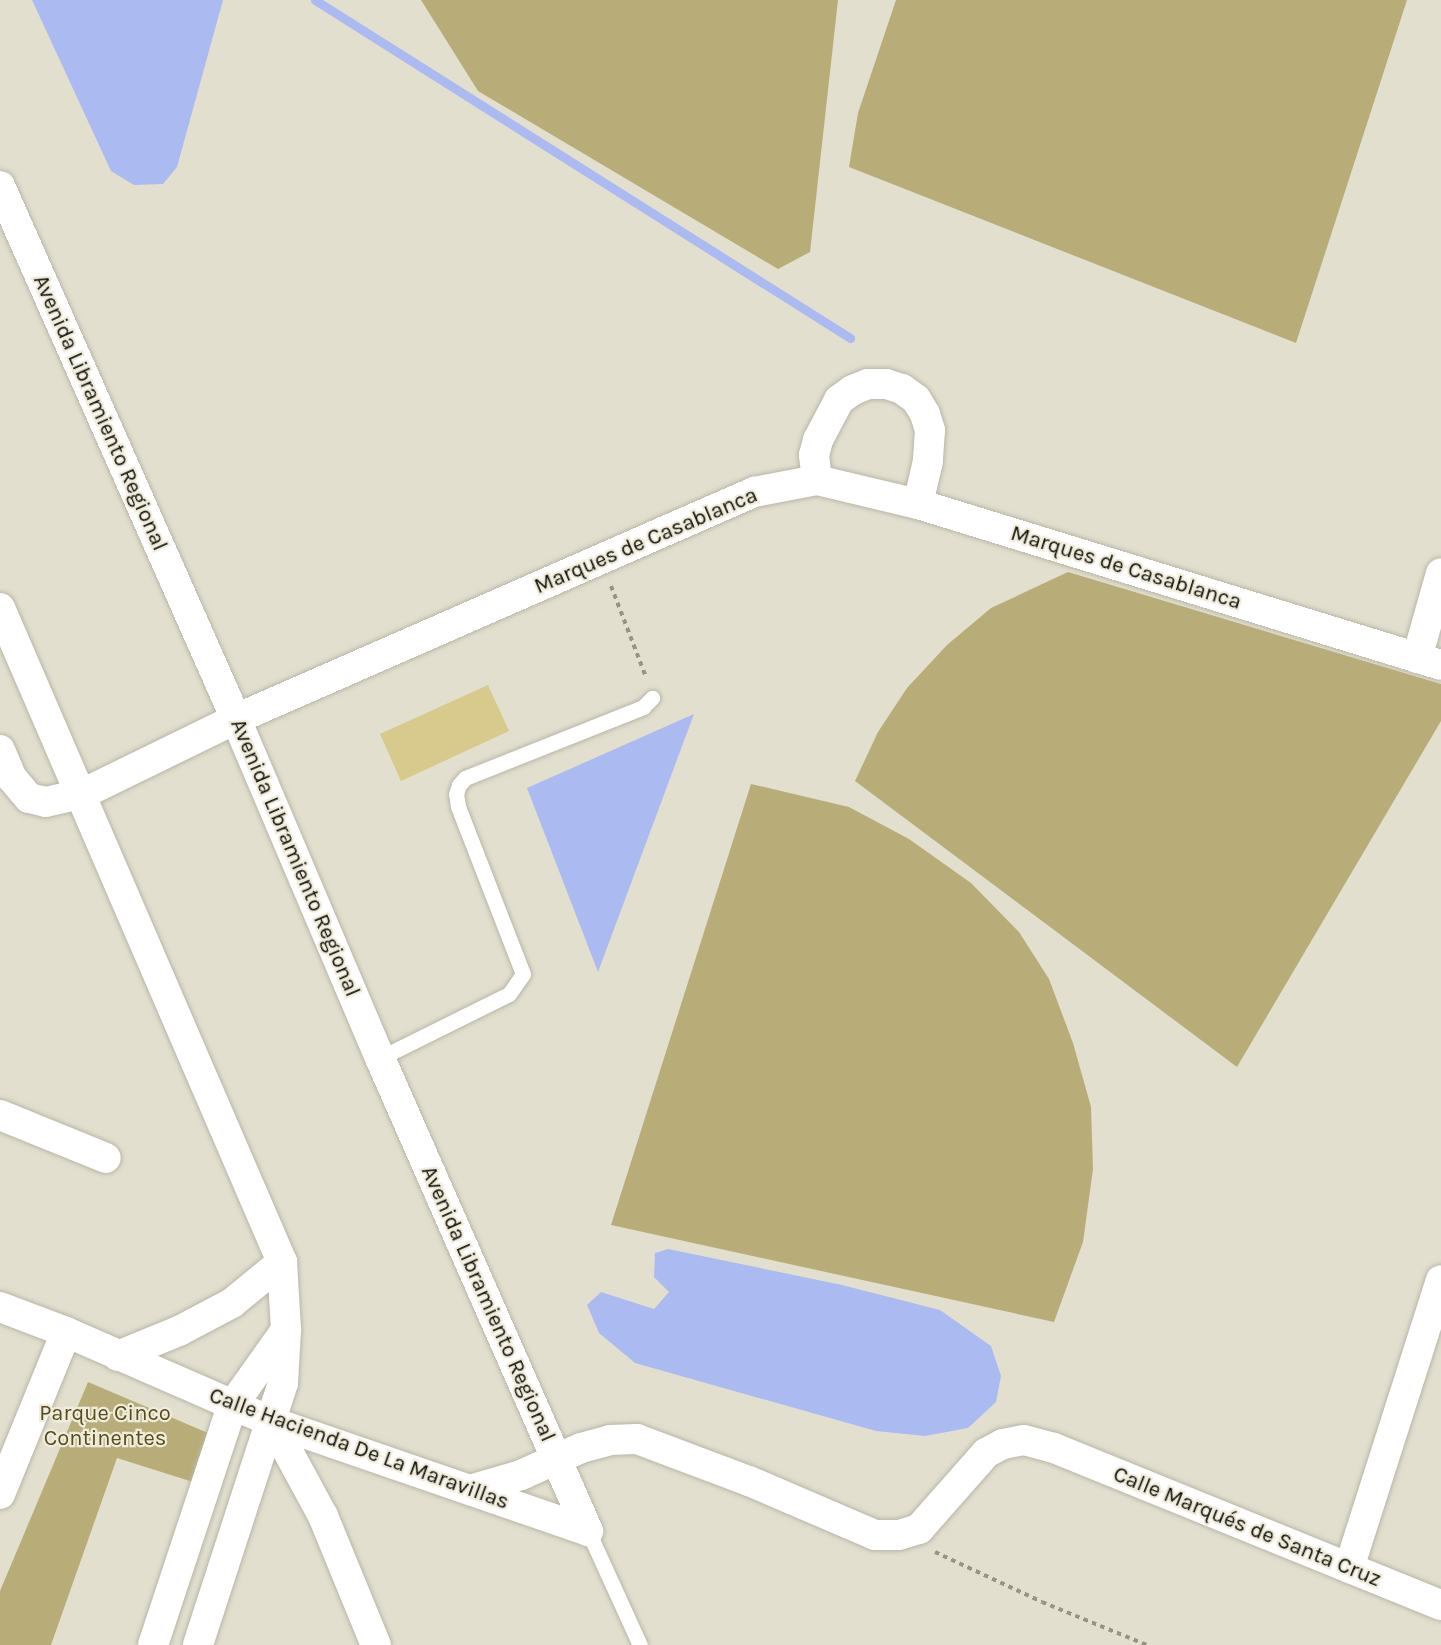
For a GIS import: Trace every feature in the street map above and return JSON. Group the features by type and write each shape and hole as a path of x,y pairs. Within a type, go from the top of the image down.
{"street":[{"name":"Avenida Libramiento Regional","path":"0,186 236,719 380,1058 588,1530"},
{"path":"817,480 814,455 818,440 839,400 853,390 868,384 886,384 902,389 916,399 926,414 930,430 928,461 918,504"},
{"name":"Marques de Casablanca","path":"0,750 12,778 29,798 46,802 82,794 236,719 754,492 817,480 918,504 1429,662"},
{"path":"1429,662 1441,573"},
{"path":"0,608 282,1262 286,1330 283,1383 198,1645"},
{"path":"0,1115 106,1158"},
{"path":"118,1356 179,1331 232,1303 282,1262"},
{"path":"1349,1568 1441,1280"},
{"name":"Calle Hacienda De La Maravillas","path":"0,1307 66,1332 272,1422 588,1530"},
{"path":"153,1645 232,1406 286,1330"},
{"path":"0,1494 66,1332"},
{"path":"272,1422 323,1516 376,1645"},
{"path":"470,1490 521,1475 581,1448 610,1440 637,1439 749,1481 875,1535 899,1535"},
{"name":"Calle Marqués de Santa Cruz","path":"899,1535 919,1529 986,1453 1003,1443 1024,1440 1054,1448 1441,1605"}],"lane":[{"path":"380,1058 509,994 523,974 458,806 459,784 465,778 643,707 652,698"},
{"path":"588,1530 640,1645"}],"path":[{"path":"601,560 652,698"},
{"path":"899,1535 1042,1602 1146,1645"}],"green space":[{"path":"421,0 838,0 810,252 778,269 478,91"},
{"path":"896,0 1407,0 1296,343 849,167 858,113"},
{"path":"1068,572 1441,684 1441,721 1237,1067 855,781 878,732 907,688 947,645 991,608"},
{"path":"751,784 849,807 909,839 971,883 1019,932 1049,979 1073,1043 1091,1107 1093,1169 1083,1242 1054,1322 611,1225"},
{"name":"Parque Cinco Continentes","path":"88,1382 208,1433 193,1482 117,1458 51,1645 0,1645 0,1591"}],"water":[{"path":"32,0 223,0 177,167 163,184 134,185 111,171"},
{"path":"694,714 598,972 527,788"},
{"path":"668,1249 842,1285 940,1310 991,1346 1001,1376 996,1402 968,1428 925,1436 876,1431 635,1363 599,1333 587,1305 601,1292 654,1309 669,1292 654,1277 655,1253"}],"building":[{"path":"488,685 509,731 401,781 380,734"}],"waterway":[{"path":"315,0 850,338"}]}
